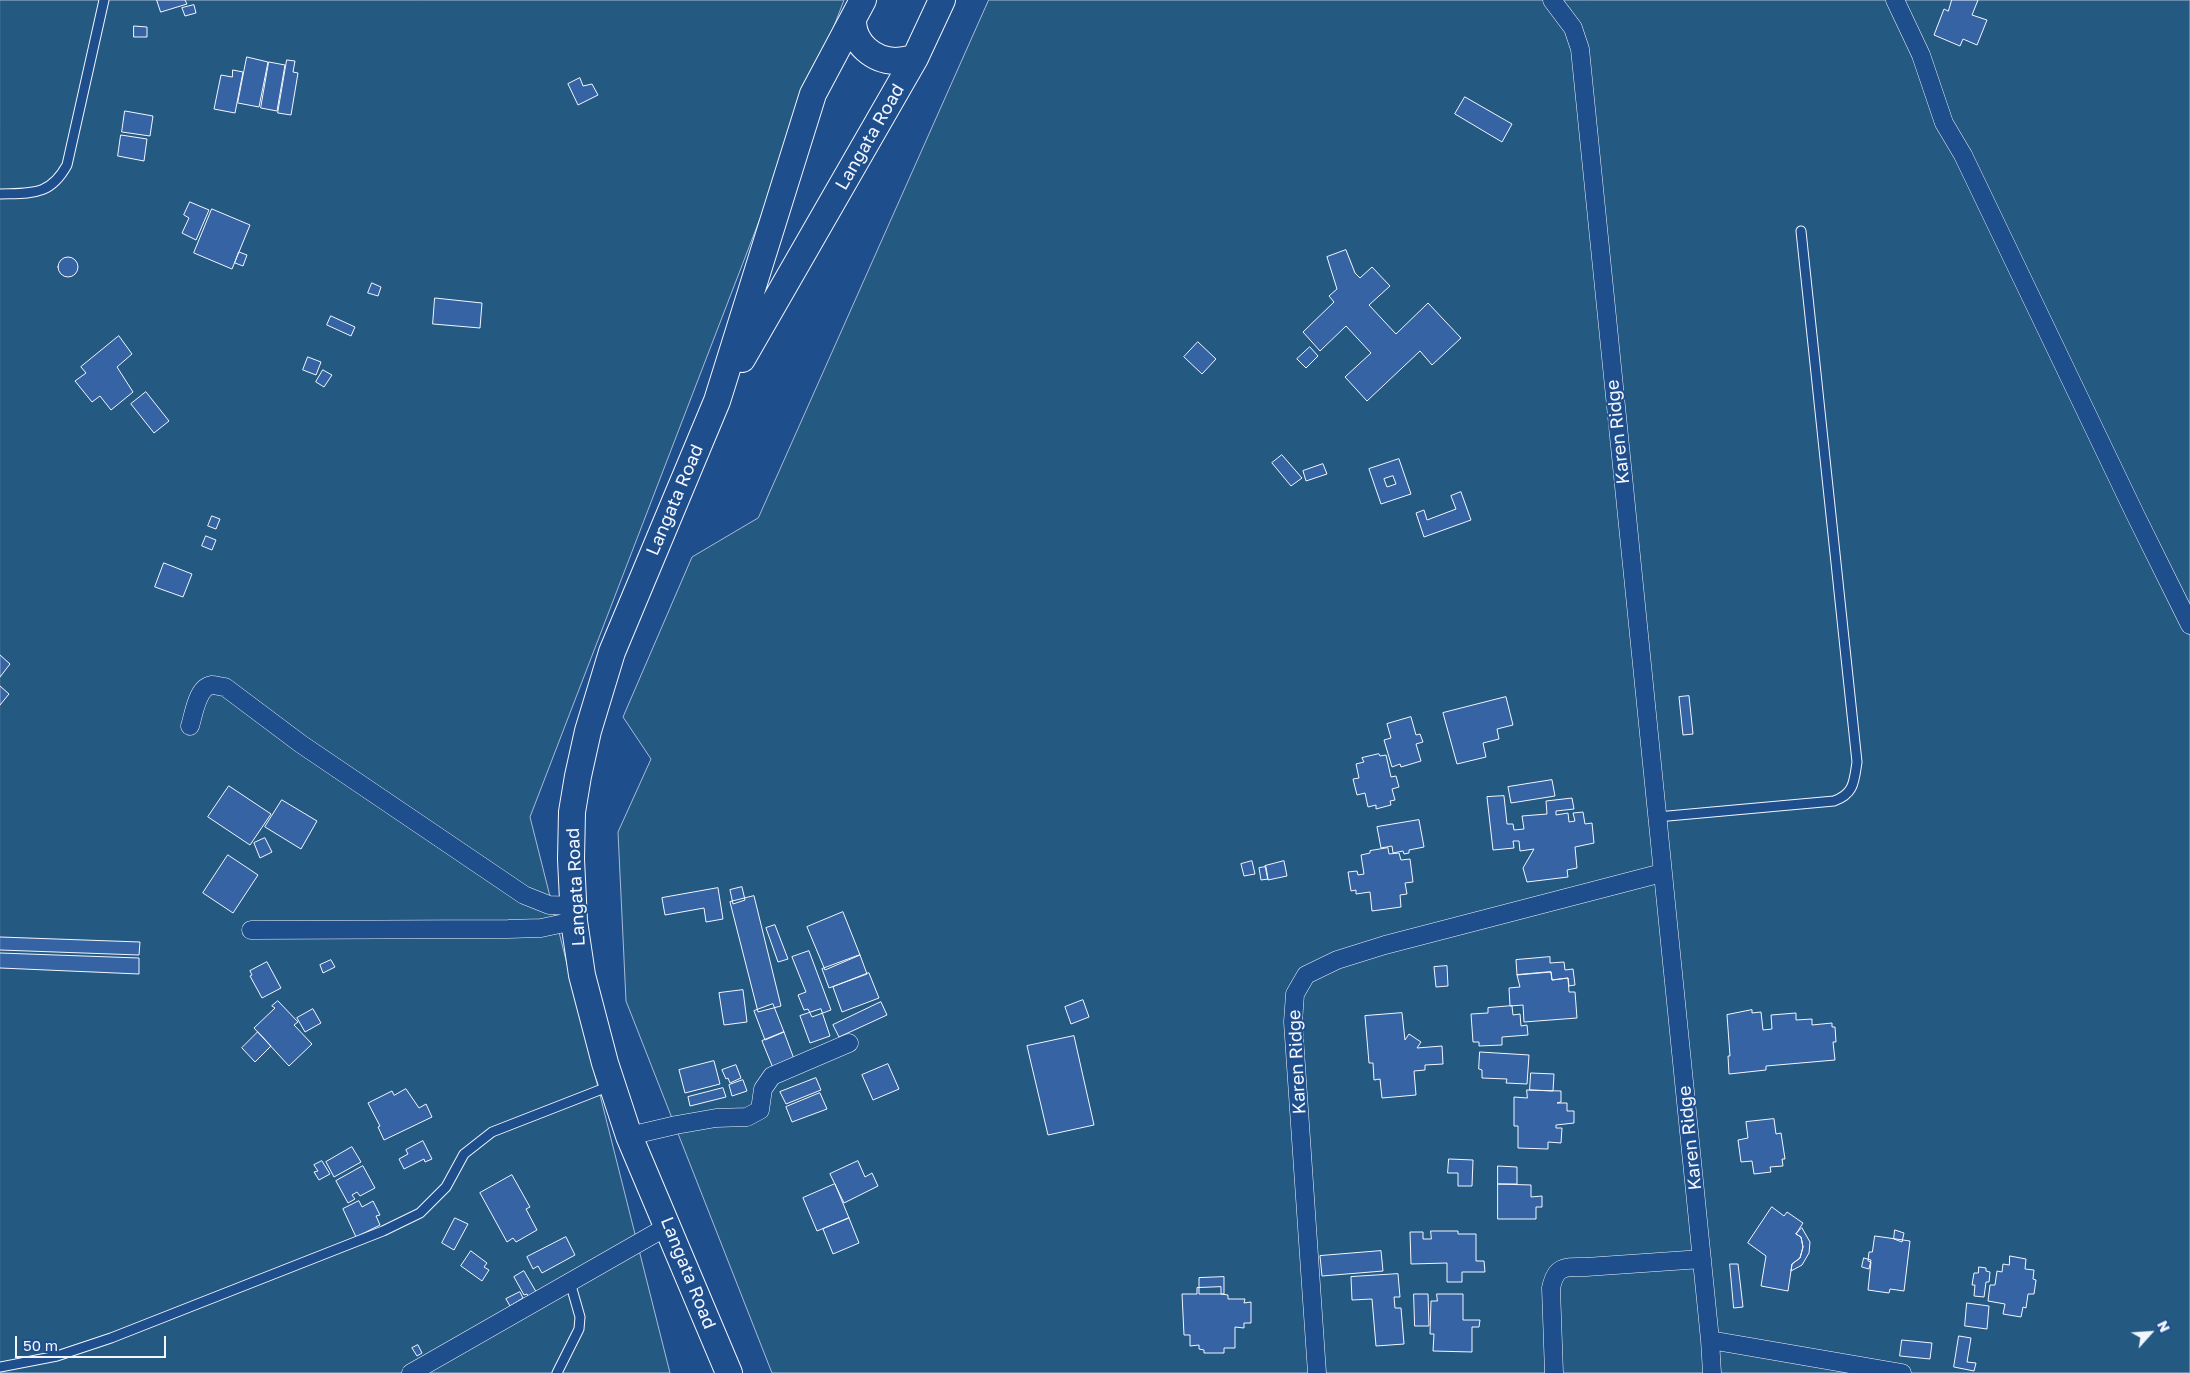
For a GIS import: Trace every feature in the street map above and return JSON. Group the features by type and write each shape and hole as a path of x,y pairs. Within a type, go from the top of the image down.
{"main road":[{"name":"Langata Road","path":"717,400 915,58 942,0"},
{"name":"Langata Road","path":"729,1373 629,1136 612,1085 582,975 574,914 570,859 572,812 588,731 612,652 717,400 813,94 858,11"},
{"path":"858,11 853,33 864,48 878,58 896,61 915,58"}],"street":[{"name":"Karen Ridge","path":"1552,0 1573,28 1580,49 1712,1373"},
{"path":"1895,0 1921,55 1944,123 1963,155 2134,514 2190,625"},
{"path":"190,726 203,689 212,685 225,687 301,744 524,895 574,914"},
{"name":"Karen Ridge","path":"1317,1373 1293,1022 1295,994 1306,976 1337,960 1385,945 1662,873"},
{"path":"251,930 541,928 574,914"},
{"path":"629,1136 716,1118 747,1118 760,1110 763,1089 772,1076 849,1043"},
{"path":"412,1373 668,1226"},
{"path":"1554,1373 1551,1288 1553,1278 1558,1270 1567,1267 1702,1259"},
{"path":"1710,1340 1902,1373"}],"lane":[{"path":"0,194 29,193 45,189 59,179 67,165 104,0"},
{"path":"1657,816 1834,801 1845,797 1854,783 1857,762 1801,231"},
{"path":"0,1367 57,1356 111,1338 383,1231 420,1213 446,1187 464,1154 492,1132 612,1085"},
{"path":"557,1373 579,1329 580,1317 570,1282"}],"shaded area":[{"path":"0,0 844,0 530,817 670,1373 0,1373"},
{"path":"989,0 2190,0 2190,1373 772,1373 626,1001 618,832 651,759 623,717 692,557 758,518"}],"building":[{"path":"157,0 185,0 187,4 161,12"},
{"path":"1952,0 1978,0 1972,15 1987,20 1977,45 1963,39 1960,46 1934,35 1944,9 1948,11"},
{"path":"194,5 196,13 185,16 182,8"},
{"path":"134,26 147,27 147,37 134,37"},
{"path":"247,57 268,62 259,107 238,103"},
{"path":"287,60 295,61 293,72 298,73 291,115 278,113"},
{"path":"269,62 285,65 277,111 261,108"},
{"path":"233,70 243,72 235,113 214,109 221,75 232,77"},
{"path":"580,78 583,86 592,84 598,95 578,105 568,84"},
{"path":"1465,97 1512,124 1502,142 1455,114"},
{"path":"125,111 153,116 150,136 122,132"},
{"path":"121,135 147,139 144,161 118,156"},
{"path":"190,202 209,210 196,240 182,233 189,218 184,215"},
{"path":"212,209 250,225 232,269 194,253"},
{"path":"1346,250 1355,273 1360,278 1372,267 1390,286 1369,305 1396,334 1428,303 1461,338 1432,365 1420,351 1367,401 1345,377 1371,353 1346,326 1320,351 1303,332 1334,302 1329,296 1337,289 1327,257"},
{"path":"239,252 247,255 243,266 235,263"},
{"path":"68,257 75,260 78,267 75,274 68,277 61,274 58,267 61,260"},
{"path":"372,283 381,287 378,296 368,293"},
{"path":"435,298 482,303 480,328 433,324"},
{"path":"331,316 355,327 351,336 327,325"},
{"path":"119,336 132,354 117,367 133,392 111,410 100,396 92,402 75,381 86,373 81,367"},
{"path":"1198,342 1216,359 1202,374 1184,357"},
{"path":"1310,347 1318,356 1306,368 1297,359"},
{"path":"308,357 321,362 316,375 303,370"},
{"path":"323,370 332,375 324,387 316,382"},
{"path":"146,392 169,421 154,433 131,404"},
{"path":"1282,455 1302,478 1291,486 1272,463"},
{"path":"1399,459 1411,494 1381,504 1369,469","holes":["1393,476 1396,484 1387,487 1384,479"]},
{"path":"1323,464 1327,474 1306,481 1303,471"},
{"path":"1461,492 1471,520 1424,537 1416,513 1424,510 1427,520 1456,509 1451,496"},
{"path":"212,516 220,519 216,529 208,526"},
{"path":"206,536 216,540 212,550 202,546"},
{"path":"164,563 192,574 183,597 155,587"},
{"path":"0,655 10,664 0,677"},
{"path":"0,686 9,694 0,705"},
{"path":"1689,696 1693,734 1683,735 1679,697"},
{"path":"1506,697 1513,725 1497,729 1499,739 1483,743 1486,757 1457,764 1443,713"},
{"path":"1411,717 1416,735 1420,734 1423,742 1416,744 1421,761 1401,767 1400,764 1392,767 1384,740 1391,738 1387,724"},
{"path":"1379,754 1380,756 1386,755 1391,777 1396,776 1399,787 1392,789 1395,800 1390,801 1391,805 1376,809 1376,805 1368,807 1365,793 1357,795 1353,779 1359,778 1356,764 1364,762 1362,758"},
{"path":"1552,780 1555,796 1511,803 1508,787"},
{"path":"229,786 271,814 250,845 208,817"},
{"path":"1504,796 1507,824 1513,824 1514,830 1524,829 1522,816 1547,814 1546,801 1572,798 1574,809 1556,811 1556,815 1568,813 1569,822 1575,821 1573,813 1583,812 1585,824 1592,823 1594,843 1575,847 1577,868 1567,870 1568,877 1527,882 1523,868 1534,849 1520,851 1519,841 1513,841 1514,848 1493,850 1487,797"},
{"path":"282,800 317,821 301,849 265,827"},
{"path":"1419,820 1424,847 1409,850 1409,853 1404,854 1403,851 1393,853 1392,846 1381,848 1377,827"},
{"path":"265,838 272,852 260,858 254,843"},
{"path":"1388,848 1389,854 1399,853 1401,860 1410,859 1413,882 1405,883 1407,894 1400,895 1401,907 1372,911 1370,892 1356,894 1356,890 1351,891 1348,872 1357,871 1358,875 1364,874 1361,855 1370,853 1370,851"},
{"path":"228,855 258,875 233,913 203,893"},
{"path":"1252,861 1255,874 1244,876 1241,864"},
{"path":"1284,861 1287,876 1268,880 1265,866"},
{"path":"1266,867 1268,879 1261,880 1259,868"},
{"path":"742,887 745,900 733,904 730,890"},
{"path":"718,888 723,919 706,922 704,908 665,915 662,898"},
{"path":"754,896 781,1006 758,1012 730,902"},
{"path":"843,912 860,955 825,970 807,927"},
{"path":"775,925 788,959 778,962 766,928"},
{"path":"0,937 140,942 139,955 0,950"},
{"path":"809,951 831,1010 812,1017 808,1009 804,1010 798,995 806,992 792,957"},
{"path":"0,953 139,958 139,974 0,968"},
{"path":"860,955 867,974 829,988 822,969"},
{"path":"1550,957 1550,963 1564,962 1565,970 1573,969 1575,985 1569,986 1568,978 1552,980 1551,972 1517,975 1516,960"},
{"path":"331,960 335,967 323,973 320,965"},
{"path":"267,962 281,988 262,998 250,976 252,975 250,971"},
{"path":"1447,966 1448,986 1436,987 1434,967"},
{"path":"1551,972 1552,980 1568,978 1569,992 1575,992 1577,1018 1524,1022 1523,1005 1510,1006 1509,988 1520,987 1517,975"},
{"path":"869,973 879,998 842,1012 833,987"},
{"path":"743,990 747,1022 724,1025 719,993"},
{"path":"1083,1000 1089,1017 1071,1024 1065,1007"},
{"path":"278,1001 298,1022 294,1025 312,1044 289,1066 254,1028 275,1008 272,1006"},
{"path":"881,1002 887,1015 839,1037 833,1025"},
{"path":"773,1004 784,1032 765,1040 754,1011"},
{"path":"1512,1006 1513,1015 1520,1014 1521,1026 1527,1025 1528,1035 1502,1037 1502,1045 1479,1046 1479,1042 1473,1042 1471,1014 1488,1013 1488,1008"},
{"path":"313,1009 321,1023 305,1032 297,1018"},
{"path":"821,1009 830,1036 810,1043 800,1016"},
{"path":"1752,1010 1752,1013 1761,1012 1763,1030 1772,1029 1771,1015 1796,1013 1796,1020 1812,1019 1812,1025 1832,1023 1832,1027 1835,1027 1836,1042 1833,1042 1835,1060 1766,1066 1766,1070 1729,1074 1728,1056 1730,1056 1727,1015"},
{"path":"1402,1013 1405,1040 1409,1034 1421,1042 1417,1048 1442,1046 1443,1064 1425,1065 1425,1070 1414,1071 1416,1095 1382,1098 1380,1079 1374,1080 1373,1063 1369,1063 1365,1016"},
{"path":"258,1032 271,1046 255,1062 242,1048"},
{"path":"784,1032 794,1059 773,1068 762,1041"},
{"path":"1074,1036 1094,1125 1048,1135 1027,1046"},
{"path":"1480,1052 1529,1055 1527,1084 1506,1083 1507,1079 1482,1078 1482,1070 1479,1069"},
{"path":"714,1061 720,1084 685,1093 679,1070"},
{"path":"888,1064 899,1089 873,1100 862,1075"},
{"path":"736,1065 741,1078 730,1083 722,1070"},
{"path":"1531,1073 1554,1074 1553,1091 1530,1090"},
{"path":"816,1078 821,1090 786,1104 780,1092"},
{"path":"743,1080 747,1091 732,1096 729,1085"},
{"path":"723,1088 726,1097 690,1106 688,1097"},
{"path":"406,1089 419,1108 426,1104 432,1117 384,1140 378,1127 380,1126 368,1103 392,1091 394,1095"},
{"path":"1527,1090 1561,1091 1561,1102 1557,1103 1567,1103 1567,1111 1574,1111 1574,1123 1556,1125 1556,1128 1562,1128 1561,1143 1548,1142 1548,1149 1518,1148 1518,1126 1514,1126 1514,1097 1527,1098"},
{"path":"820,1093 827,1109 792,1122 786,1107"},
{"path":"1774,1119 1776,1134 1781,1133 1785,1159 1782,1159 1783,1166 1770,1167 1771,1172 1754,1174 1752,1161 1741,1162 1738,1140 1748,1138 1746,1122"},
{"path":"423,1141 432,1159 425,1162 424,1159 404,1169 399,1159 408,1154 406,1150"},
{"path":"352,1147 361,1162 334,1177 326,1162"},
{"path":"1449,1159 1473,1160 1472,1186 1458,1186 1458,1173 1448,1173"},
{"path":"322,1161 330,1174 319,1180 314,1172 318,1171 314,1165"},
{"path":"858,1161 865,1177 872,1173 878,1186 844,1203 830,1174"},
{"path":"363,1166 375,1188 360,1196 357,1192 352,1195 355,1199 348,1203 336,1181"},
{"path":"1498,1166 1517,1167 1517,1184 1498,1184"},
{"path":"512,1175 530,1207 526,1209 537,1230 516,1242 513,1238 507,1242 480,1193"},
{"path":"835,1184 849,1218 817,1231 803,1198"},
{"path":"1498,1184 1531,1185 1531,1197 1542,1196 1542,1207 1536,1207 1536,1219 1498,1219"},
{"path":"359,1201 362,1207 373,1201 380,1215 376,1216 380,1225 356,1237 343,1209"},
{"path":"1772,1207 1784,1216 1787,1212 1803,1223 1796,1234 1801,1237 1803,1247 1800,1258 1792,1264 1788,1291 1761,1286 1766,1256 1748,1243"},
{"path":"455,1218 468,1224 454,1250 442,1243"},
{"path":"849,1218 859,1243 833,1254 823,1229"},
{"path":"1802,1228 1810,1242 1809,1253 1802,1265 1791,1271 1792,1264 1800,1258 1803,1247 1801,1237 1796,1234"},
{"path":"1895,1230 1904,1233 1902,1242 1894,1239"},
{"path":"1431,1231 1458,1231 1458,1234 1476,1234 1476,1261 1484,1261 1485,1272 1462,1272 1462,1282 1447,1282 1447,1263 1411,1264 1410,1232 1423,1232 1423,1239 1431,1239"},
{"path":"1875,1236 1910,1241 1904,1291 1890,1289 1889,1293 1868,1290 1871,1262 1868,1261 1869,1252 1872,1252"},
{"path":"566,1237 575,1255 542,1273 538,1266 533,1269 527,1257"},
{"path":"471,1251 487,1263 484,1267 489,1270 482,1281 461,1266"},
{"path":"1381,1251 1383,1271 1322,1276 1320,1256"},
{"path":"2010,1256 2026,1259 2025,1269 2034,1270 2033,1279 2036,1280 2034,1294 2028,1294 2026,1308 2023,1307 2021,1317 2003,1314 2005,1304 1988,1301 1990,1285 1995,1285 1997,1271 2002,1272 2003,1264 2009,1265"},
{"path":"1864,1258 1871,1260 1869,1269 1862,1267"},
{"path":"1730,1264 1738,1264 1743,1307 1734,1308"},
{"path":"1979,1267 1986,1268 1986,1271 1990,1272 1989,1282 1986,1282 1984,1297 1974,1296 1975,1285 1972,1285 1974,1273 1978,1273"},
{"path":"524,1271 538,1295 530,1300 527,1294 524,1295 514,1277"},
{"path":"1398,1274 1400,1297 1394,1297 1395,1308 1401,1308 1404,1344 1376,1346 1372,1299 1352,1300 1351,1277"},
{"path":"1224,1277 1224,1294 1199,1294 1199,1278"},
{"path":"1221,1287 1221,1294 1228,1295 1228,1299 1245,1299 1244,1303 1251,1302 1251,1323 1244,1323 1244,1328 1235,1327 1235,1348 1224,1348 1224,1353 1204,1353 1204,1350 1199,1349 1199,1345 1190,1346 1190,1335 1184,1335 1182,1294 1197,1294 1197,1288"},
{"path":"520,1292 523,1298 510,1306 506,1299"},
{"path":"1414,1294 1428,1294 1429,1326 1415,1326"},
{"path":"1437,1294 1463,1294 1463,1320 1480,1320 1479,1327 1472,1327 1472,1352 1433,1351 1434,1334 1430,1334 1431,1301 1437,1301"},
{"path":"1967,1303 1989,1306 1987,1329 1965,1326"},
{"path":"1959,1336 1971,1338 1967,1362 1976,1363 1974,1371 1954,1367"},
{"path":"1902,1340 1932,1343 1930,1359 1900,1356"},
{"path":"418,1345 422,1353 417,1356 412,1348"}]}
